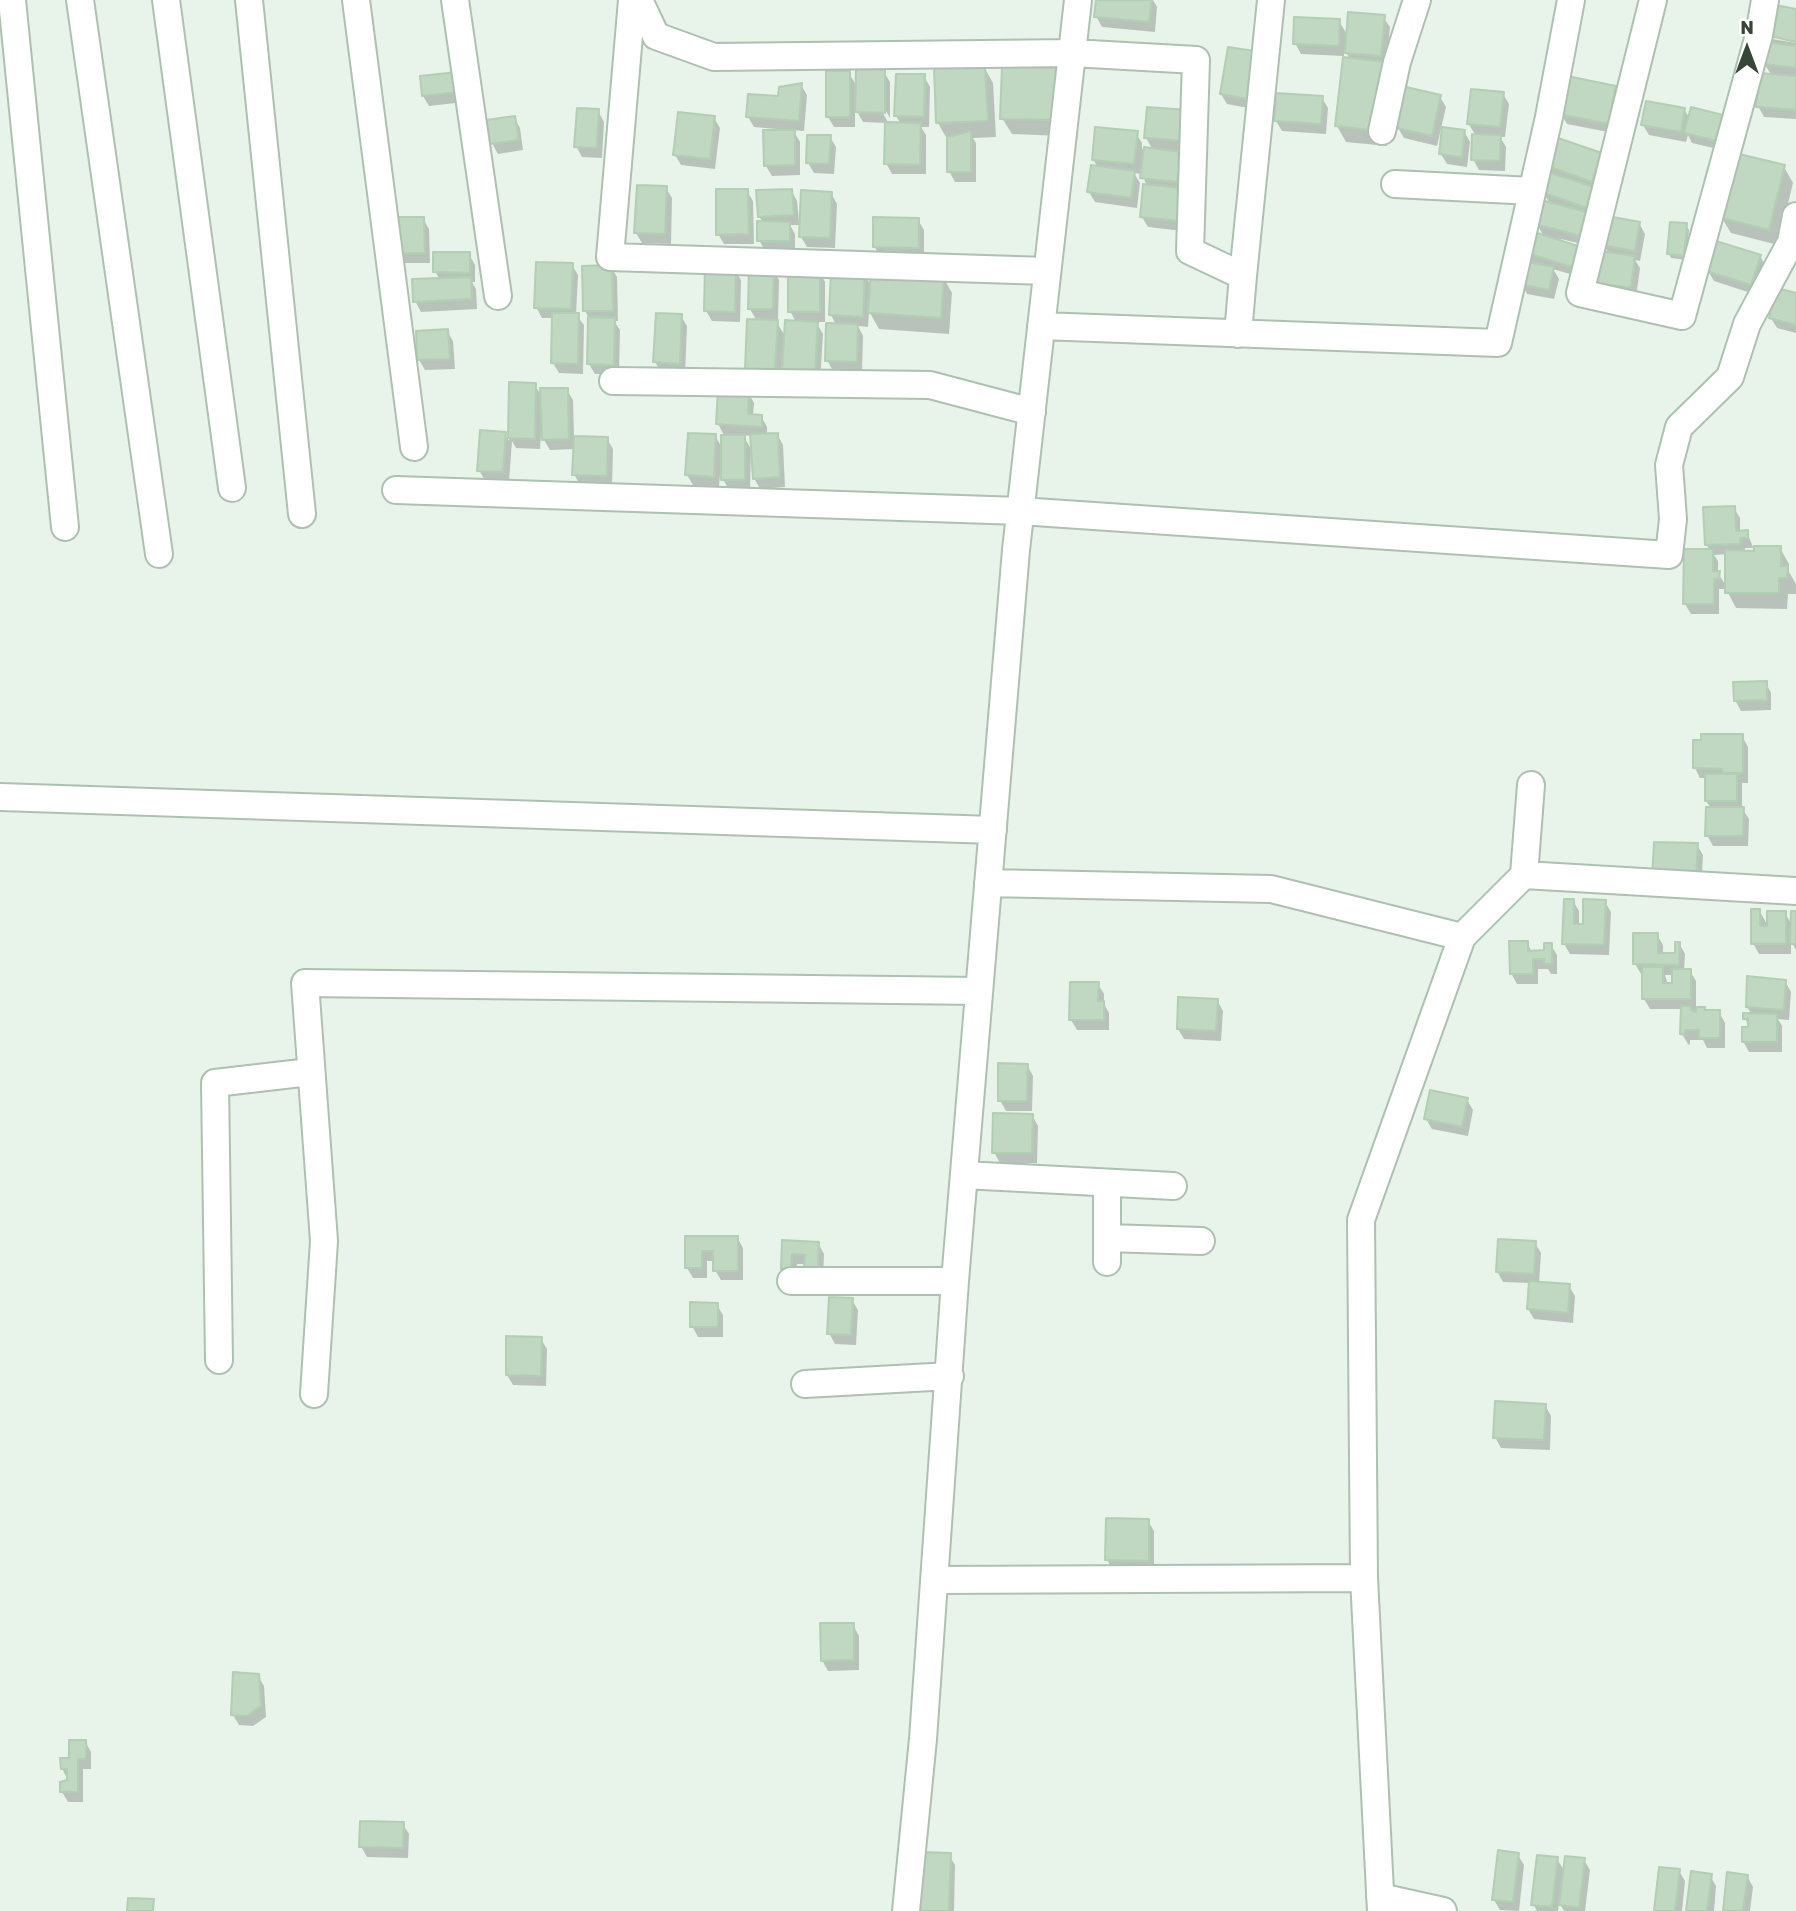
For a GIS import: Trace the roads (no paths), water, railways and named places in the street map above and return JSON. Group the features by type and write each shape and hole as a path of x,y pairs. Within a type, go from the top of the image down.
{"street":[{"path":"12,0 65,527"},
{"path":"80,0 159,554"},
{"path":"166,0 232,488"},
{"path":"249,0 302,514"},
{"path":"356,0 414,447"},
{"path":"455,0 498,296"},
{"path":"632,0 610,257 1047,271"},
{"path":"639,0 656,36 714,57 1072,53 1196,60 1190,251 1243,276"},
{"path":"906,1911 923,1739 955,1281 1020,511 1078,0"},
{"path":"1238,334 1271,0"},
{"path":"1382,131 1397,62 1418,0"},
{"path":"1041,326 1498,343 1571,0"},
{"path":"1653,0 1580,293 1682,316 1759,35 1765,0"},
{"path":"1395,184 1532,191"},
{"path":"396,490 1020,511 1669,555 1673,519 1669,464 1679,427 1730,377 1747,324 1791,243 1796,216"},
{"path":"613,381 930,385 1031,412"},
{"path":"1443,1911 1380,1904 1364,1578 1361,1220 1462,937 1524,875 1531,785"},
{"path":"0,797 993,830"},
{"path":"1524,875 1796,891"},
{"path":"988,883 1271,889 1462,937"},
{"path":"314,1394 324,1241 305,983 979,992"},
{"path":"219,1360 215,1083 310,1072"},
{"path":"964,1175 1173,1186"},
{"path":"1107,1183 1107,1250 1201,1241"},
{"path":"791,1281 955,1281"},
{"path":"805,1384 950,1376"},
{"path":"935,1580 1364,1578"}]}
